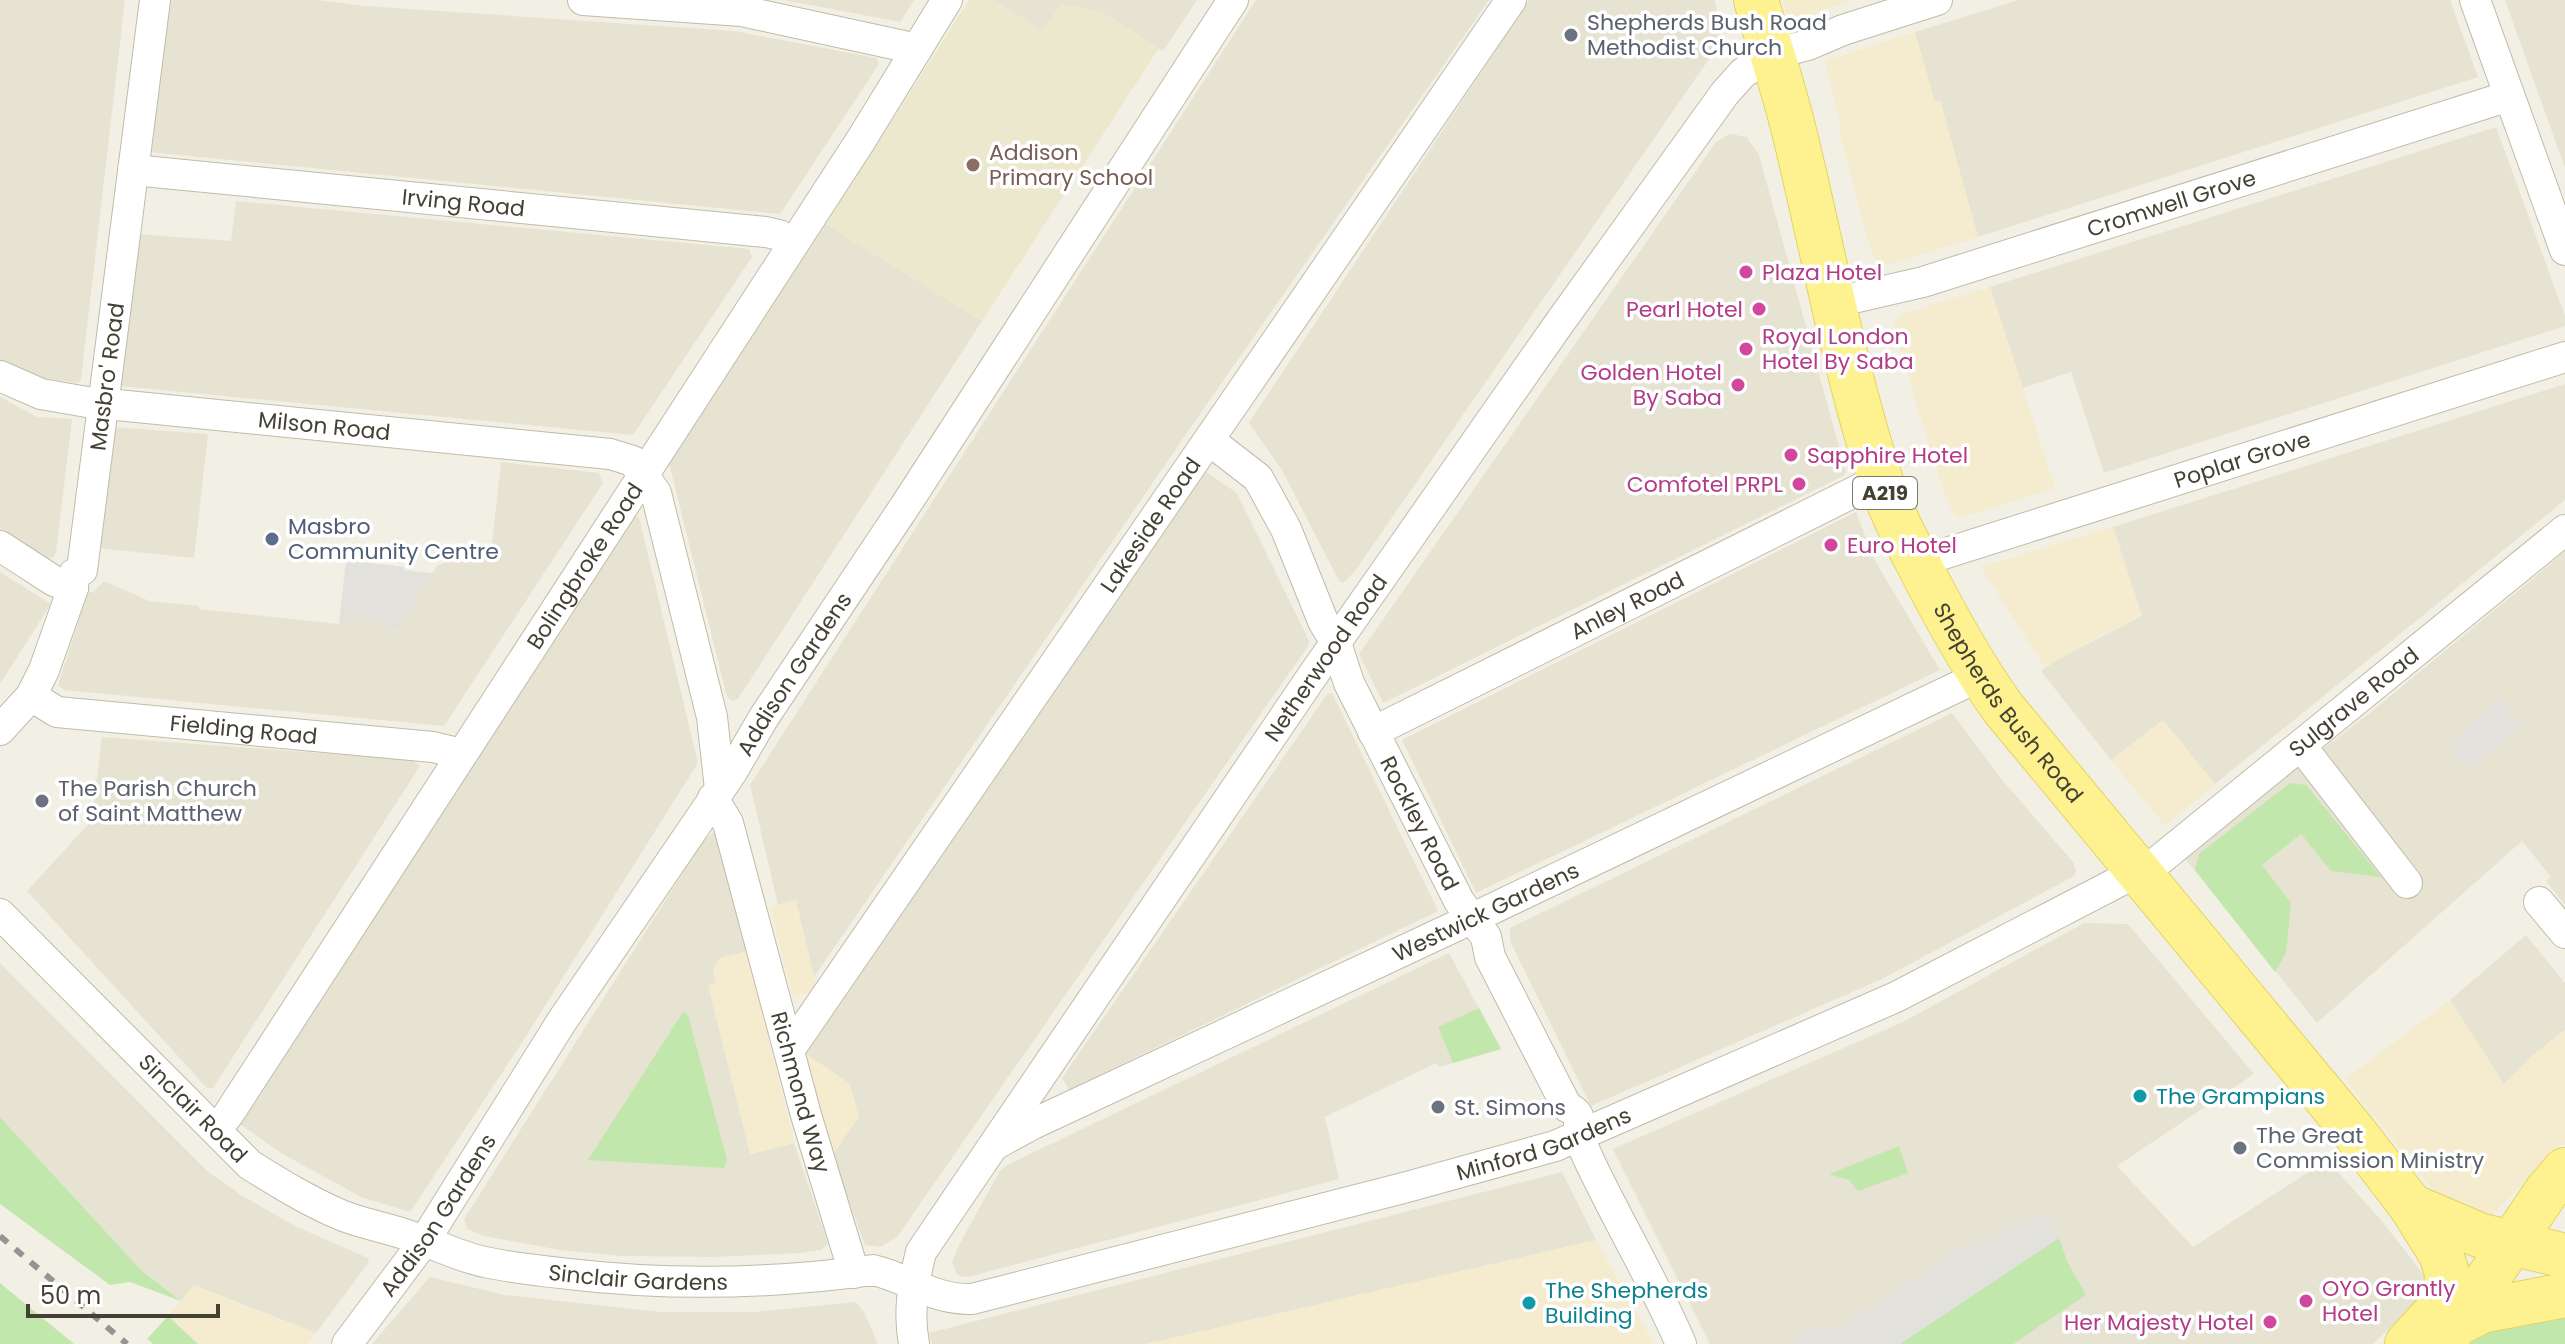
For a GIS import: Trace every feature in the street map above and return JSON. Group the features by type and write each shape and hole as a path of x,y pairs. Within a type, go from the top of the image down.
{"main road":[{"name":"Shepherds Bush Road","path":"1756,0 1794,133 1832,303 1880,479 1901,530 1980,676 2028,741 2355,1133 2411,1206 2468,1231 2511,1243"},
{"path":"2448,1334 2546,1192 2565,1170"},
{"name":"A219","path":"2407,1344 2442,1308 2448,1286 2441,1254 2411,1206"},
{"name":"A219","path":"2511,1243 2565,1256"},
{"path":"2448,1334 2482,1311 2565,1295"}],"street":[{"name":"Masbro' Road","path":"0,730 31,696 44,670 73,588 74,574 82,570 155,0"},
{"path":"583,0 742,11 917,49"},
{"name":"Bolingbroke Road","path":"216,1130 794,243 947,0"},
{"name":"Addison Gardens","path":"347,1344 425,1240 562,1021 907,503 1233,0"},
{"name":"Lakeside Road","path":"790,1049 1511,0"},
{"path":"1772,54 1808,45 1843,30 1937,0"},
{"path":"2475,0 2565,250"},
{"name":"Netherwood Road","path":"912,1287 921,1252 1336,643 1725,93 1743,73 1772,54"},
{"name":"Cromwell Grove","path":"1832,303 1923,282 2509,96"},
{"name":"Irving Road","path":"133,170 766,232 794,243"},
{"name":"Poplar Grove","path":"1918,562 2565,357"},
{"name":"Milson Road","path":"0,376 41,394 103,404 610,454 633,461 644,474"},
{"name":"Rockley Road","path":"1209,440 1258,478 1286,529 1323,621 1336,643 1349,683 1459,901 1486,937 1490,957 1567,1107 1575,1111 1581,1120 1579,1136 1679,1340"},
{"name":"Richmond Way","path":"644,474 656,493 712,717 716,793 728,823 816,1151 854,1273"},
{"name":"Anley Road","path":"1373,732 1880,479"},
{"name":"Sulgrave Road","path":"2138,872 2301,746 2565,530"},
{"path":"0,546 54,581 73,588"},
{"name":"Westwick Gardens","path":"990,1148 1033,1124 1980,676"},
{"name":"Fielding Road","path":"31,696 57,712 433,747 462,754"},
{"path":"712,717 739,724 764,717"},
{"path":"2301,746 2407,883"},
{"name":"Minford Gardens","path":"912,1287 958,1300 972,1299 1555,1146 1896,997 2138,872"},
{"path":"2539,902 2565,933"},
{"name":"Sinclair Road","path":"0,914 250,1165 296,1194 344,1216 425,1240"},
{"name":"Sinclair Gardens","path":"425,1240 450,1252 485,1262 630,1281 743,1282 854,1273"},
{"path":"854,1273 873,1270 886,1273 912,1287 914,1344"}],"shaded area":[{"path":"0,0 125,0 81,380 77,383 15,374 0,365"},
{"path":"167,0 317,0 364,6 734,31 876,58 879,64 780,214 149,152"},
{"path":"784,0 914,0 900,22"},
{"name":"Addison Primary School","path":"969,0 994,0 1042,31 1061,5 1100,11 1159,48 982,321 826,224"},
{"path":"994,0 1197,0 1163,51 1100,11 1061,5 1042,31"},
{"path":"1256,0 1489,0 1202,411 814,977 796,901 778,905 750,785"},
{"path":"1529,0 1715,0 1720,29 1718,46 1355,571 1343,583 1339,581 1282,470 1249,423"},
{"path":"1783,0 1852,0 1789,23"},
{"path":"2019,0 2450,0 2478,77 1978,237 1940,101 1935,103 1915,32"},
{"path":"2505,0 2565,0 2565,168"},
{"path":"1915,32 1935,102 1940,100 1978,237 1884,266 1877,263 1870,247 1839,131 1842,129 1825,61"},
{"path":"2496,127 2565,316 2565,326 2104,473 2071,372 2023,388 1990,287"},
{"path":"1730,134 1747,137 1759,155 1845,475 1383,703 1359,654 1716,142"},
{"path":"236,201 749,249 752,257 633,435 119,386 136,234 231,241"},
{"path":"826,224 982,321 738,699 733,701 727,697 669,463"},
{"path":"1990,287 2055,488 1963,517 1955,515 1946,498 1894,323 1902,314"},
{"path":"2565,384 2565,500 2215,784 2163,720 2111,760 2041,671 2052,662 2142,616 2113,527"},
{"path":"0,397 37,417 72,419 53,558 41,557 0,531"},
{"path":"113,427 208,434 194,558 98,548"},
{"path":"501,462 599,473 603,483 444,726 64,690 58,685 88,592 93,592 104,581 149,601 339,624 363,615 395,632 437,566 492,543"},
{"path":"1206,472 1237,493 1309,641 1308,646 897,1237 880,1247 865,1245 832,1156 850,1084 806,1054"},
{"path":"1856,512 1874,559 1940,670 1476,893 1402,740"},
{"path":"630,514 639,517 698,763 521,1044 410,1212 361,1197 281,1153 237,1122"},
{"path":"2113,527 2142,616 2095,638 2045,668 1981,567"},
{"path":"2565,552 2565,905 2546,881 2551,877 2522,841 2317,1023 2183,856 2371,712"},
{"path":"346,560 432,573 396,632 363,615 339,624"},
{"path":"0,572 51,604 0,684"},
{"path":"1328,693 1332,693 1438,911 1069,1090 1062,1078"},
{"path":"2499,697 2521,725 2469,769 2448,744"},
{"path":"1952,713 2003,781 2073,862 2074,876 1882,979 1591,1106 1510,941 1510,928"},
{"path":"2163,720 2215,784 2165,826 2111,760"},
{"path":"102,737 412,760 420,766 213,1088 207,1088 27,891 92,820"},
{"path":"717,833 747,951 720,958 716,983 709,985 751,1154 794,1143 828,1243 821,1250 800,1253 713,1257 621,1256 560,1250 484,1236 467,1229 464,1219 703,841"},
{"path":"796,900 817,991 793,997 770,906"},
{"path":"2084,923 2128,924 2254,1074 2117,1166 2193,1247 2327,1160 2381,1220 2427,1279 2424,1289 2407,1312 2373,1344 1710,1344 1613,1149 1903,1022"},
{"path":"2526,935 2565,983 2565,1030 2533,1055 2504,1084 2450,1000"},
{"path":"747,951 794,1143 750,1154 708,985 716,983 713,970 720,958"},
{"path":"1449,953 1501,1049 1439,1067 1436,1063 1325,1117 1339,1179 972,1276 957,1274 952,1263 959,1245 1000,1171 1007,1165"},
{"path":"0,963 207,1171 295,1226 368,1258 369,1262 316,1333 194,1285 181,1301 142,1271 0,1117"},
{"path":"2450,1000 2504,1084 2533,1055 2565,1030 2565,1142 2494,1213 2484,1217 2441,1201 2345,1079"},
{"path":"806,1054 850,1084 859,1117 832,1156"},
{"path":"1562,1172 1596,1240 1147,1344 932,1344 929,1333"},
{"path":"2050,1211 2059,1238 1900,1344 1785,1344 1799,1333 1822,1325 1833,1331 1954,1252"},
{"path":"1596,1240 1654,1344 1146,1344"},
{"path":"430,1277 505,1295 660,1312 753,1312 856,1302 864,1312 878,1344 372,1344"},
{"path":"194,1285 316,1333 308,1344 198,1344 168,1316"}],"green space":[{"path":"2290,783 2306,785 2381,877 2331,871 2301,834 2262,865 2291,903 2286,953 2275,972 2195,870 2199,854"},
{"path":"1479,1008 1501,1049 1453,1063 1438,1027"},
{"path":"683,1012 688,1015 727,1160 724,1168 588,1160"},
{"path":"0,1117 142,1271 181,1301 130,1282 110,1285 0,1204"},
{"path":"1899,1146 1908,1173 1858,1191 1849,1180 1829,1174"},
{"path":"2059,1238 2067,1261 2086,1295 2013,1344 1900,1344"},
{"path":"0,1283 74,1344 0,1344"},
{"path":"2565,1309 2565,1344 2460,1344 2472,1333"},
{"path":"168,1316 198,1344 153,1344 147,1339"}],"railway":[{"path":"0,1236 127,1344"}],"place":[{"name":"Shepherds Bush Road Methodist Church","path":"1571,35"},
{"name":"Addison Primary School","path":"973,165"},
{"name":"Plaza Hotel","path":"1746,272"},
{"name":"Pearl Hotel","path":"1759,309"},
{"name":"Royal London Hotel By Saba","path":"1746,349"},
{"name":"Golden Hotel By Saba","path":"1738,385"},
{"name":"Sapphire Hotel","path":"1791,455"},
{"name":"Comfotel PRPL","path":"1799,484"},
{"name":"Masbro Community Centre","path":"272,539"},
{"name":"Euro Hotel","path":"1831,545"},
{"name":"The Parish Church of Saint Matthew","path":"42,801"},
{"name":"The Grampians","path":"2140,1096"},
{"name":"St. Simons","path":"1438,1107"},
{"name":"The Great Commission Ministry","path":"2240,1148"},
{"name":"OYO Grantly Hotel","path":"2306,1301"},
{"name":"The Shepherds Building","path":"1529,1303"},
{"name":"Her Majesty Hotel","path":"2270,1322"}]}
